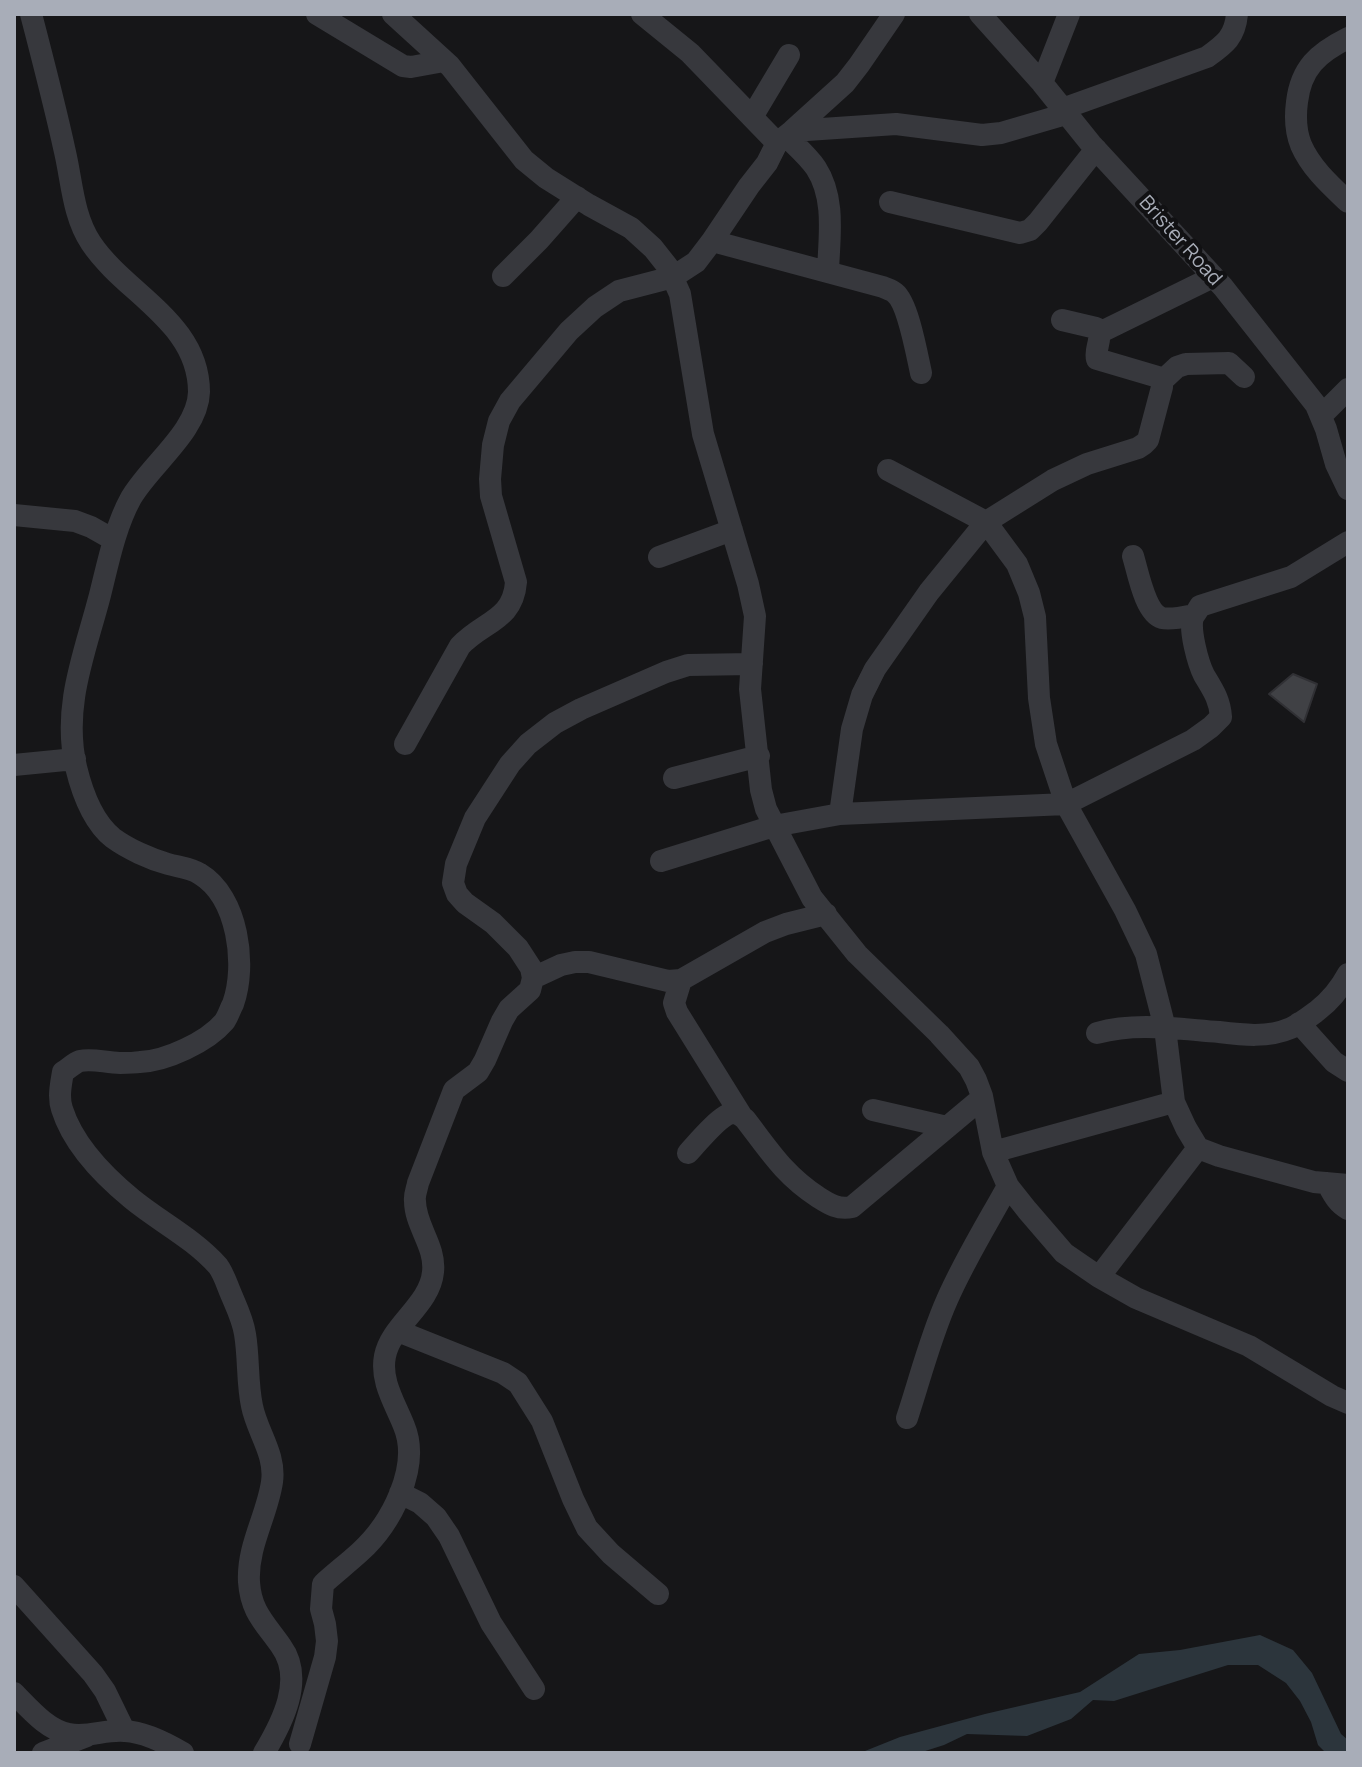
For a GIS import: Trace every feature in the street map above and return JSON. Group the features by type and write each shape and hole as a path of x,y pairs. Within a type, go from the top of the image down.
{"street":[{"path":"31,14 61,132 76,209 89,241 113,270 186,341 195,364 199,393 191,421 130,499 114,540 79,666 72,713 75,759 86,798 99,822 112,837 131,849 165,864 200,874 215,887 229,909 237,935 239,969 234,1000 225,1021 205,1038 167,1058 145,1062 77,1062 63,1072 60,1089 61,1107 77,1140 104,1173 132,1200 171,1226 220,1269 245,1331 252,1406 272,1461 266,1506 253,1544 249,1585 261,1622 287,1656 291,1685 287,1709 264,1753"},
{"path":"317,14 403,66 444,61"},
{"path":"393,14 450,66 524,160 546,178 631,228 668,267 680,294 703,434 755,616 750,689 761,790 766,809 812,898 857,954 969,1067 982,1098 993,1152 1008,1186 1064,1253 1099,1277 1136,1298 1249,1346 1348,1403"},
{"path":"642,14 690,53 752,117 785,137 818,171 829,200 828,272"},
{"path":"405,744 460,646 469,636 509,609 515,593 516,582 491,496 490,479 499,421 510,401 569,331 595,307 619,291 673,277 696,262 785,137 845,83 894,14"},
{"name":"Brister Road","path":"980,14 1096,149 1213,277 1316,405 1348,489"},
{"path":"1042,83 1069,14"},
{"path":"785,137 896,124 982,135 1001,133 1207,57 1225,44 1235,29 1237,14"},
{"path":"1348,38 1309,67 1301,80 1294,117 1302,145 1313,164 1323,179 1348,202"},
{"path":"752,117 789,55"},
{"path":"890,202 1020,233 1030,230 1038,222 1096,149"},
{"path":"503,276 577,197"},
{"path":"712,241 895,292 907,317 921,373"},
{"path":"1099,333 1213,277"},
{"path":"840,814 852,729 862,695 875,669 929,592 986,522 1053,480 1087,464 1138,448 1148,440 1162,381 1158,377 1097,359 1100,340 1096,328 1062,320"},
{"path":"1162,381 1177,367 1196,363 1229,363 1244,377"},
{"path":"1321,416 1348,389"},
{"path":"888,470 986,522 1017,564 1035,617 1039,698 1046,744 1066,804 1146,954 1165,1028 1174,1102 1198,1148 1314,1182 1338,1184 1334,1196 1348,1209"},
{"path":"14,515 75,521 114,540"},
{"path":"659,557 732,530"},
{"path":"661,861 774,826 840,814 1066,804 1193,740 1221,717 1216,693 1202,672 1192,628 1194,615 1200,606 1291,577 1348,542"},
{"path":"1133,556 1146,600 1154,613 1166,619 1194,615"},
{"path":"279,1724 306,1748 327,1641 321,1609 323,1584 362,1551 380,1529 409,1471 406,1431 386,1385 383,1366 386,1350 429,1288 433,1272 433,1257 414,1199 418,1183 454,1090 478,1072 509,1009 530,990 533,978 531,968 518,948 493,923 465,903 453,883 456,864 475,818 510,764 528,744 555,723 581,709 688,665 752,664"},
{"path":"674,778 759,756"},
{"path":"14,765 75,759"},
{"path":"533,978 561,965 589,962 668,981 681,980 765,932 826,914"},
{"path":"1097,1033 1120,1027 1254,1036 1291,1028 1324,1005 1341,987 1348,974"},
{"path":"681,980 674,1003 677,1012 741,1115 785,1172 833,1206 844,1209 852,1207 982,1098"},
{"path":"1299,1023 1334,1062 1348,1071"},
{"path":"993,1152 1174,1102"},
{"path":"873,1110 947,1127"},
{"path":"688,1153 730,1113 741,1115"},
{"path":"1099,1277 1198,1148"},
{"path":"907,1418 936,1326 949,1296 1008,1186"},
{"path":"398,1331 503,1373 518,1383 542,1421 587,1528 611,1554 658,1594"},
{"path":"400,1493 420,1503 436,1517 449,1536 491,1623 534,1689"},
{"path":"14,1586 93,1674 124,1730"},
{"path":"14,1693 53,1728 68,1734 124,1730 149,1737 183,1753"},
{"path":"43,1753 87,1735"}],"shaded area":[{"path":"1260,1635 1293,1650 1312,1673 1341,1734 1348,1740 1348,1753 1326,1753 1318,1745 1311,1722 1286,1683 1258,1665 1228,1665 1114,1701 1093,1700 1071,1719 1027,1736 967,1734 919,1753 860,1753 900,1737 1080,1692 1139,1654 1180,1650"}],"building":[{"path":"1293,674 1317,684 1304,722 1269,694"}]}
